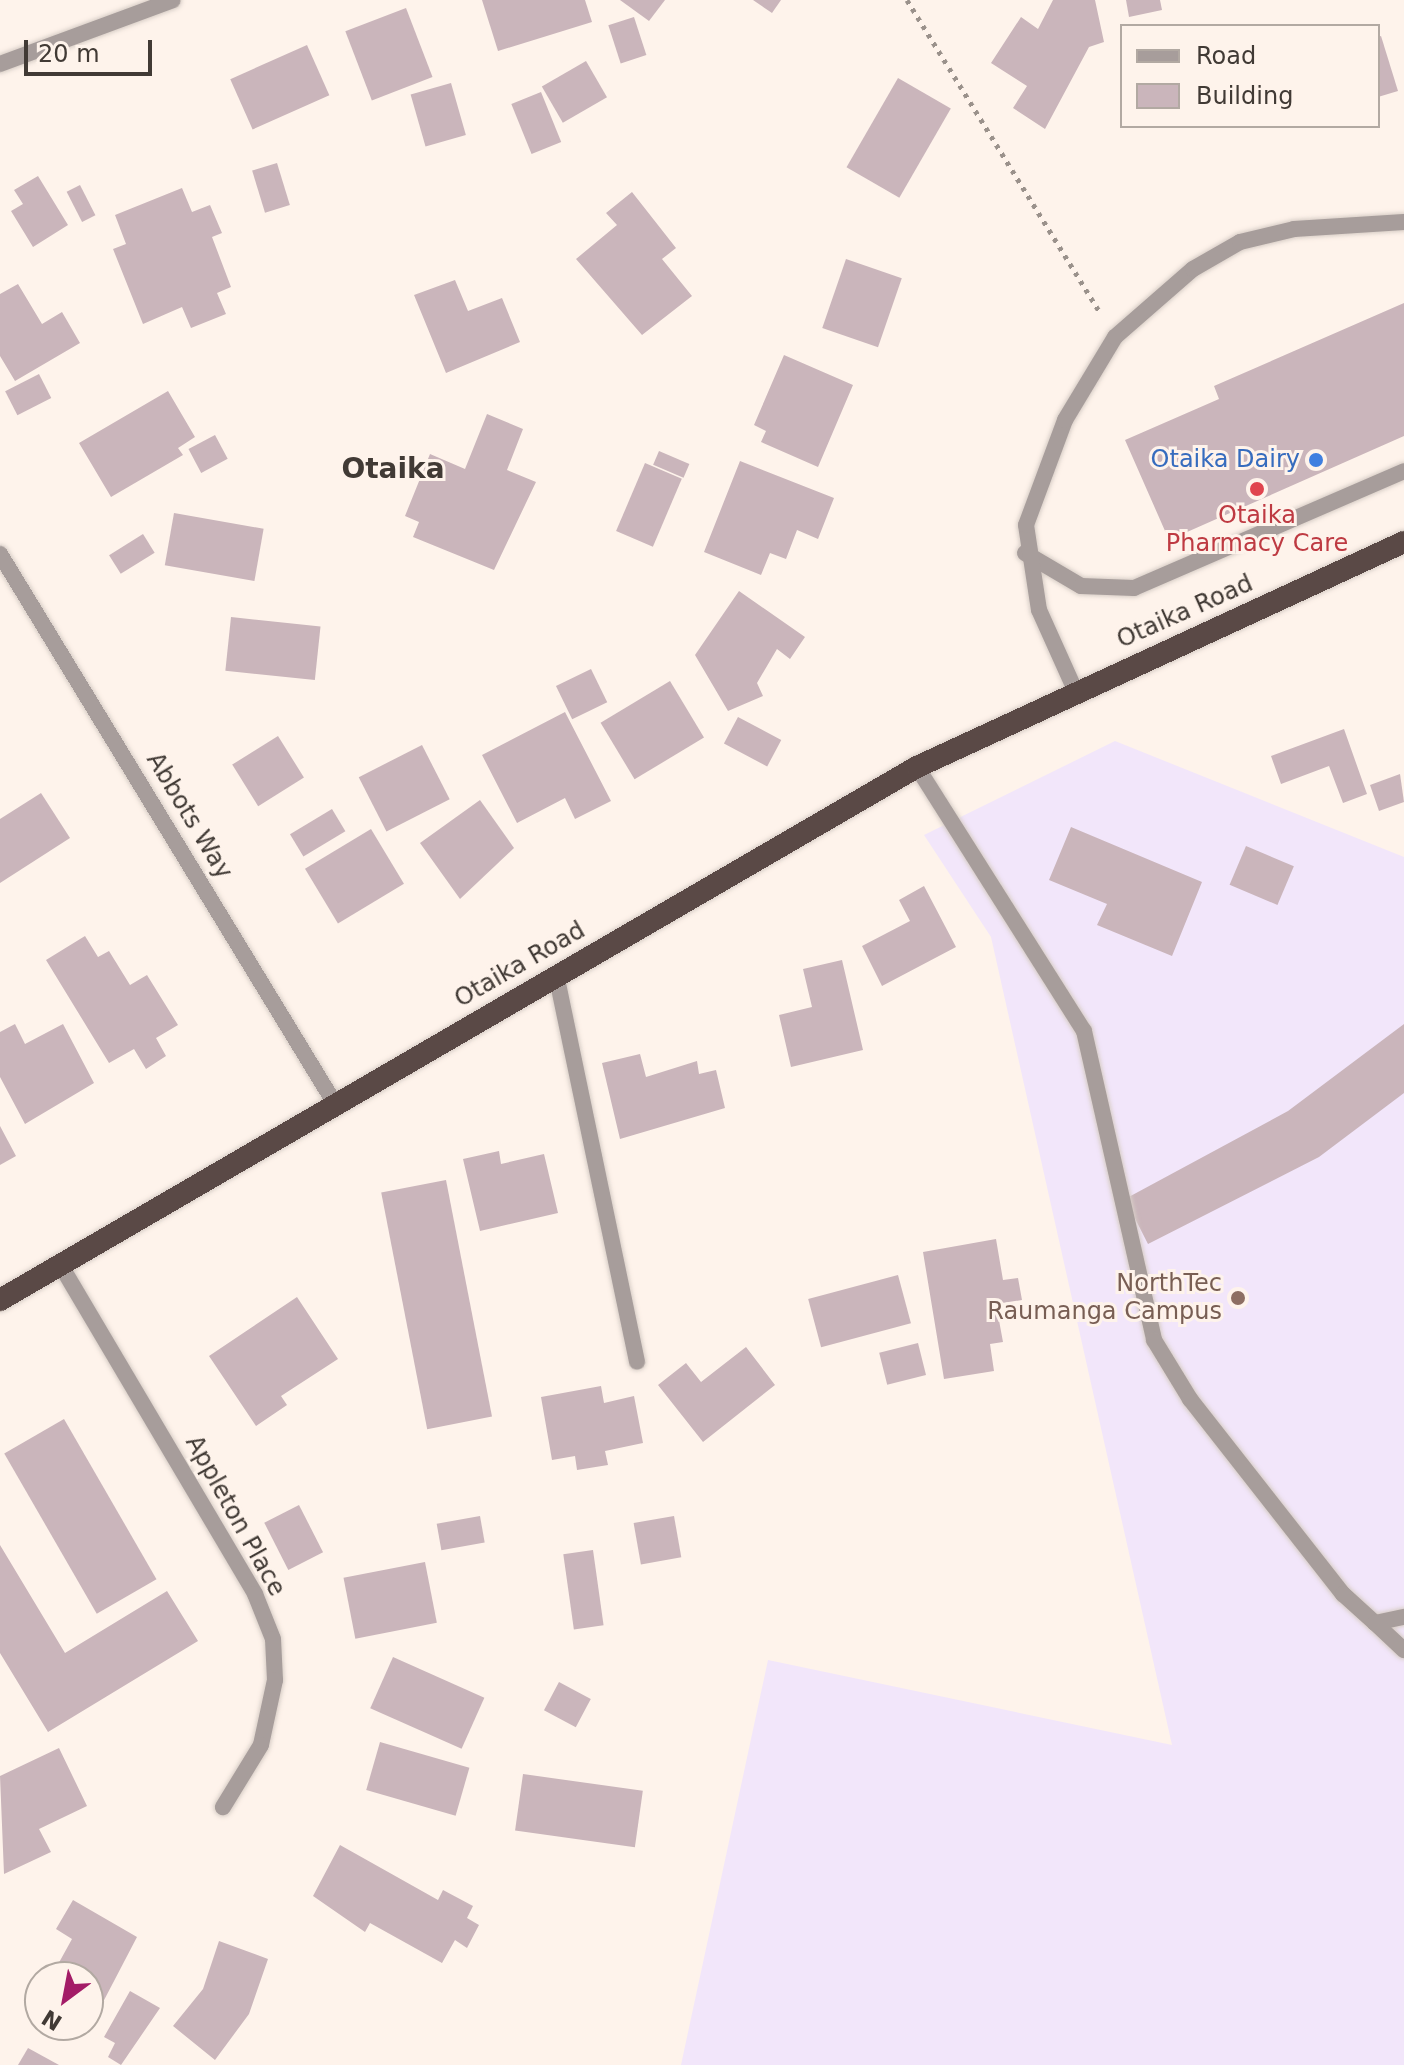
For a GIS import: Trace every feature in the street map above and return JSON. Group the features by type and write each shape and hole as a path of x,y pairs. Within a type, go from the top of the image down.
{"highway":[{"name":"Otaika Road","path":"0,1300 556,974 917,767 1075,690 1404,542"}],"street":[{"path":"0,64 173,0"},
{"path":"1075,690 1039,610 1025,553 1037,484 1115,337 1193,269 1240,242 1294,229 1404,222"},
{"path":"1025,553 1081,586 1134,588 1404,471"},
{"name":"Abbots Way","path":"0,554 335,1104"},
{"path":"917,767 1084,1031 1154,1340 1190,1399 1333,1582 1404,1650"},
{"path":"556,974 637,1362"},
{"name":"Appleton Place","path":"60,1264 255,1594 273,1639 275,1680 261,1745 223,1807"},
{"path":"1375,1623 1404,1617"}],"path":[{"path":"907,0 1115,337"}],"shaded area":[{"name":"NorthTec Raumanga Campus","path":"1115,741 1404,857 1404,2065 681,2065 768,1660 1172,1745 991,937 924,835"}],"building":[{"path":"482,0 585,0 592,22 498,51"},
{"path":"620,0 665,0 649,21"},
{"path":"753,0 781,0 772,13"},
{"path":"1053,0 1095,0 1104,42 1089,47 1045,129 1013,108 1027,86 991,63 1021,17 1038,29"},
{"path":"1126,0 1160,0 1162,10 1129,17"},
{"path":"406,8 433,77 372,100 345,31"},
{"path":"634,17 646,55 621,63 608,25"},
{"path":"1380,36 1398,91 1380,96"},
{"path":"307,45 329,95 253,129 230,79"},
{"path":"586,61 607,97 563,123 542,87"},
{"path":"898,78 951,108 899,198 846,167"},
{"path":"451,83 466,135 426,146 411,95"},
{"path":"541,92 561,142 532,154 511,104"},
{"path":"277,163 290,205 265,213 252,171"},
{"path":"38,176 68,225 33,247 11,211 23,204 14,190"},
{"path":"80,185 95,215 82,222 67,192"},
{"path":"182,188 192,212 210,205 222,233 212,237 231,287 217,293 226,314 191,328 182,307 143,324 113,249 126,244 115,215"},
{"path":"632,192 676,248 662,259 692,296 642,335 576,259 617,225 606,213"},
{"path":"846,259 902,278 878,347 822,328"},
{"path":"455,280 468,311 502,298 520,342 446,373 414,295"},
{"path":"18,284 42,324 62,312 80,343 15,381 0,356 0,294"},
{"path":"1404,303 1404,436 1169,540 1125,440 1219,399 1214,386"},
{"path":"784,355 853,385 818,467 761,442 766,431 754,425"},
{"path":"39,374 51,398 17,415 5,391"},
{"path":"168,391 195,437 178,448 183,455 111,497 79,443"},
{"path":"487,414 523,429 507,470 536,482 494,570 413,537 419,522 405,516 430,454 465,469"},
{"path":"215,435 228,459 201,473 189,449"},
{"path":"659,451 689,464 684,478 653,465"},
{"path":"740,461 834,498 818,539 797,530 786,559 770,553 761,575 704,552"},
{"path":"645,463 682,479 653,547 616,531"},
{"path":"174,513 264,529 254,581 165,565"},
{"path":"143,534 155,553 121,574 109,555"},
{"path":"739,591 805,637 790,659 777,649 757,683 763,696 728,711 695,655"},
{"path":"231,617 321,626 315,680 225,671"},
{"path":"591,669 607,702 572,719 556,686"},
{"path":"670,681 704,738 635,779 601,723"},
{"path":"565,712 611,801 575,819 565,798 517,823 482,755"},
{"path":"738,717 781,740 767,766 724,743"},
{"path":"1344,729 1367,794 1343,803 1329,766 1281,784 1271,756"},
{"path":"278,736 304,778 258,806 232,765"},
{"path":"422,745 450,799 386,832 359,777"},
{"path":"1400,774 1404,802 1379,811 1370,785"},
{"path":"41,793 70,838 0,883 0,819"},
{"path":"480,800 514,848 460,899 420,843"},
{"path":"332,809 345,831 303,857 290,834"},
{"path":"1071,827 1202,882 1172,956 1097,925 1107,904 1049,880"},
{"path":"371,829 404,884 338,924 305,869"},
{"path":"1246,846 1294,866 1277,905 1230,885"},
{"path":"924,886 956,947 882,986 862,946 910,921 899,900"},
{"path":"85,936 98,957 109,951 130,985 147,975 178,1025 156,1038 166,1056 146,1069 134,1049 109,1063 46,960"},
{"path":"842,960 863,1050 791,1067 779,1015 812,1007 803,969"},
{"path":"15,1024 25,1044 63,1024 94,1083 25,1124 0,1077 0,1032"},
{"path":"1404,1024 1404,1093 1319,1157 1148,1244 1125,1199 1288,1111"},
{"path":"640,1054 646,1077 697,1061 699,1074 716,1070 725,1108 620,1139 602,1063"},
{"path":"0,1126 16,1156 0,1165"},
{"path":"499,1151 501,1164 544,1154 558,1213 480,1231 463,1159"},
{"path":"446,1180 492,1417 427,1429 381,1193"},
{"path":"996,1239 1003,1280 1018,1278 1022,1300 996,1304 1003,1342 990,1344 994,1371 944,1379 923,1252"},
{"path":"898,1275 911,1323 821,1347 808,1299"},
{"path":"297,1297 338,1359 281,1396 287,1405 256,1426 209,1356"},
{"path":"918,1343 926,1375 887,1385 879,1353"},
{"path":"746,1347 775,1385 703,1442 658,1385 686,1363 701,1382"},
{"path":"601,1386 604,1403 634,1396 643,1443 605,1451 608,1465 577,1470 575,1456 552,1460 541,1397"},
{"path":"64,1419 156,1579 97,1614 4,1454"},
{"path":"299,1505 323,1552 288,1570 264,1523"},
{"path":"480,1516 485,1543 441,1550 437,1524"},
{"path":"674,1516 681,1557 641,1564 634,1523"},
{"path":"0,1545 65,1653 167,1591 198,1641 48,1732 0,1653"},
{"path":"593,1550 604,1625 574,1629 563,1554"},
{"path":"425,1562 437,1623 355,1639 344,1578"},
{"path":"393,1657 484,1698 462,1749 370,1708"},
{"path":"559,1682 591,1699 576,1727 544,1710"},
{"path":"380,1742 469,1768 456,1816 366,1790"},
{"path":"59,1748 87,1806 39,1829 51,1852 4,1874 0,1776"},
{"path":"523,1774 643,1791 635,1847 515,1830"},
{"path":"340,1845 438,1900 443,1890 473,1906 467,1918 479,1925 467,1948 455,1940 442,1963 370,1923 365,1932 313,1896"},
{"path":"73,1900 137,1937 104,2000 104,1961 60,1961 72,1939 56,1929"},
{"path":"219,1941 268,1959 249,2014 215,2060 173,2026 203,1989"},
{"path":"130,1991 160,2008 121,2065 108,2057 115,2043 104,2037"},
{"path":"28,2048 59,2065 18,2065"}],"place":[{"name":"Otaika Dairy","path":"1316,460"},
{"name":"Otaika Pharmacy Care","path":"1257,489"},
{"name":"NorthTec Raumanga Campus","path":"1238,1298"}],"district":[{"name":"Otaika","path":"393,469"}]}
